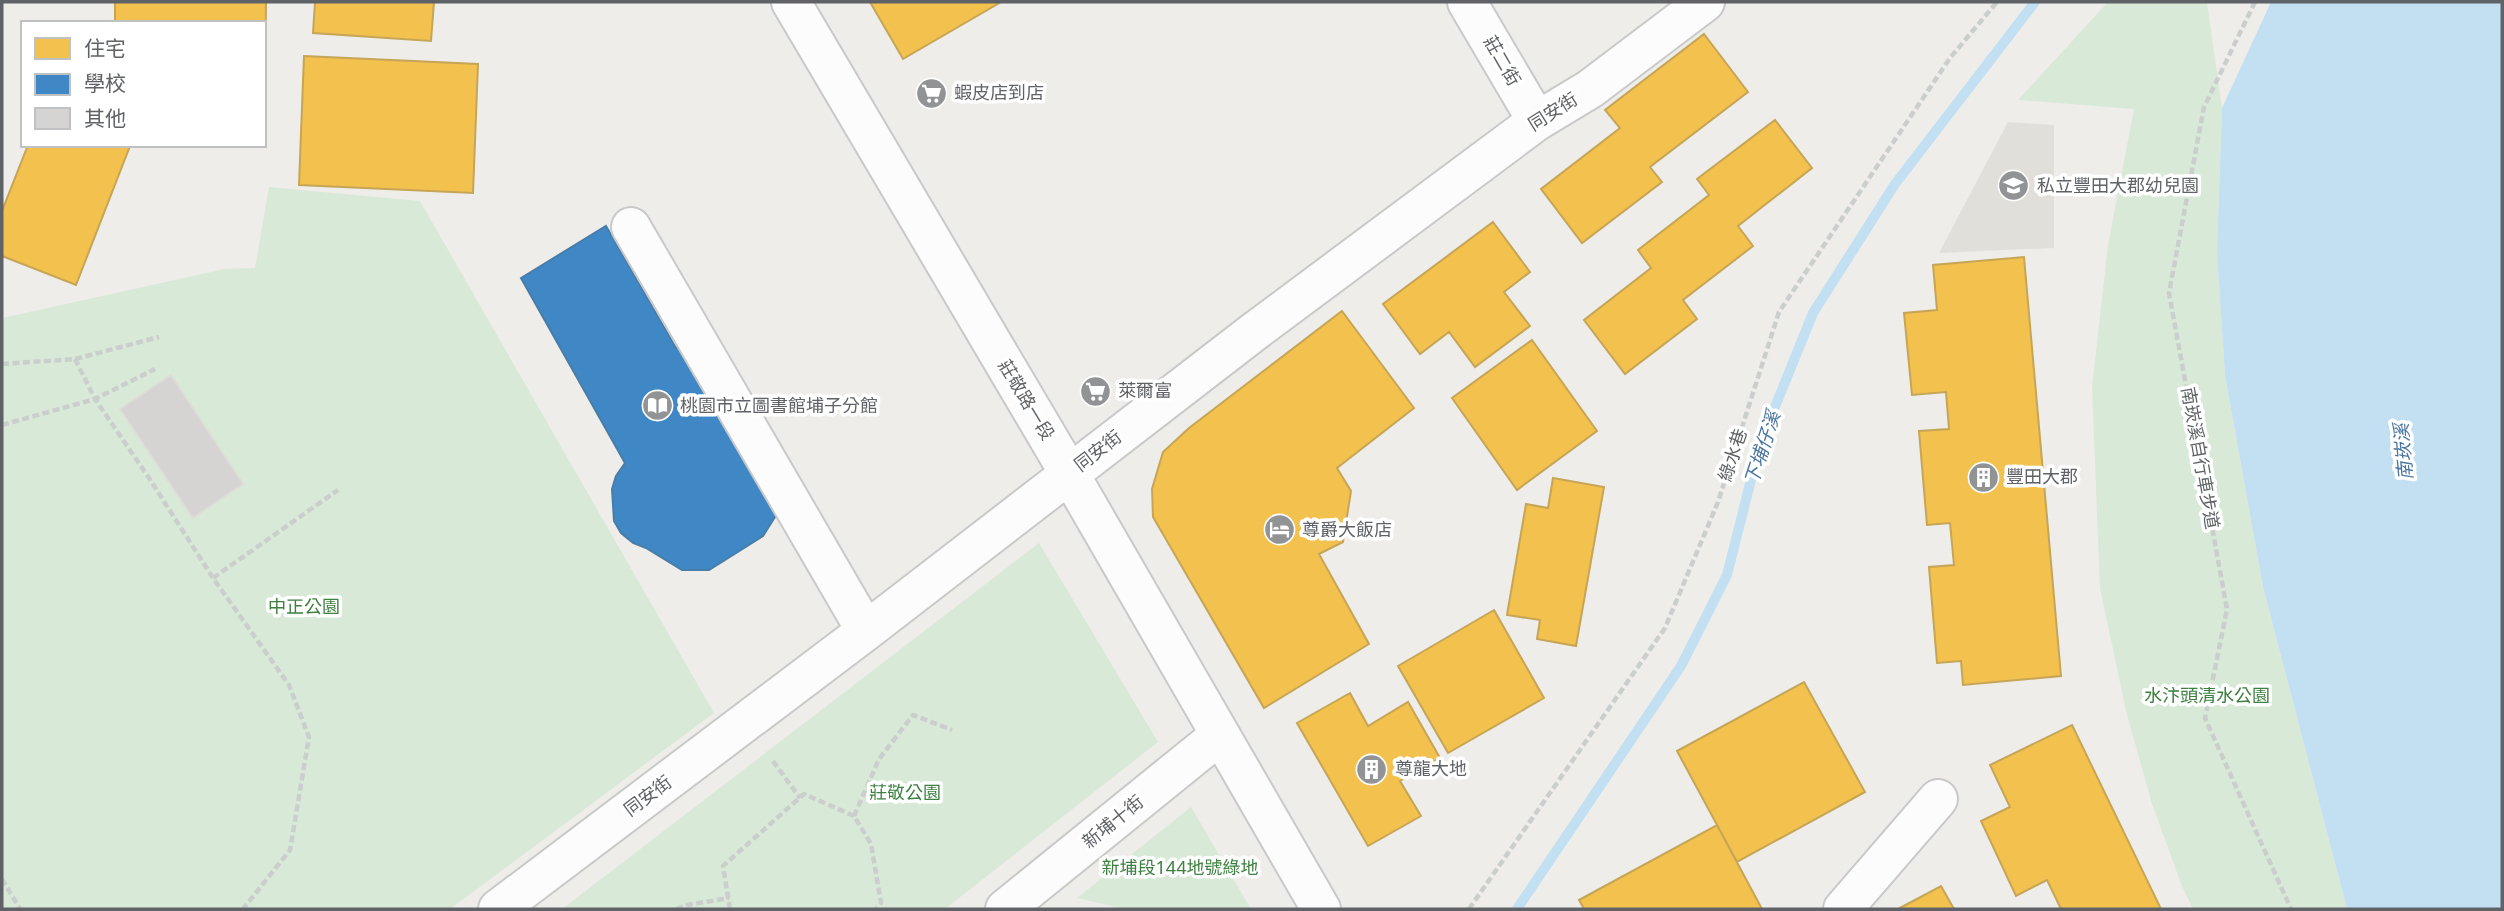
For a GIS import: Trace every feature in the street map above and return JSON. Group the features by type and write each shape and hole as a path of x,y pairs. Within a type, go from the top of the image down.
{"street":[{"name":"莊敬路一段","path":"791,2 1069,473 1321,909"},
{"name":"莊二街","path":"1467,2 1537,121"},
{"name":"同安街","path":"498,909 866,631 1266,323 1537,121 1590,89 1705,2"},
{"path":"631,227 866,631"},
{"name":"新埔十街","path":"1005,909 1220,735"},
{"path":"1843,909 1938,799"}],"path":[{"name":"綠水巷","path":"1469,909 1665,628 1718,502 1779,312 1950,58 1997,2"},
{"name":"南崁溪自行車步道","path":"2255,2 2204,107 2169,293 2227,609 2206,718 2291,909"},
{"path":"2,364 75,359 159,337"},
{"path":"75,359 95,399 212,578 289,685 309,737 290,850 243,909"},
{"path":"2,425 95,399 155,369"},
{"path":"212,578 338,490"},
{"path":"854,816 879,758 913,715 952,730"},
{"path":"772,761 800,797"},
{"path":"730,909 723,866 804,794 854,816 871,844 881,903 876,909"},
{"path":"2,879 20,909"},
{"path":"676,909 729,898"}],"shaded area":[{"name":"私立豐田大郡幼兒園","path":"2008,122 2054,125 2054,248 1939,253"}],"green space":[{"name":"水汴頭清水公園","path":"2108,2 2207,2 2222,108 2217,253 2225,375 2263,587 2347,909 2193,909 2152,804 2126,711 2100,588 2092,387 2108,245 2134,109 2018,100"},
{"name":"中正公園","path":"269,187 420,201 714,713 450,909 2,909 2,318 225,269 255,268"},
{"name":"莊敬公園","path":"1039,543 1158,742 945,909 562,909"},
{"name":"新埔段144地號綠地","path":"1191,807 1251,909 1125,909 1077,898"}],"water":[{"name":"南崁溪","path":"2271,2 2502,2 2502,909 2347,909 2263,587 2225,375 2217,253 2222,108"}],"building: 住宅":[{"path":"115,2 266,2 266,21 115,21"},
{"path":"315,2 434,2 431,41 313,33"},
{"path":"870,2 1001,2 903,59"},
{"path":"1704,34 1748,92 1650,167 1662,182 1582,243 1541,189 1620,128 1605,110"},
{"path":"304,56 478,64 473,193 299,185"},
{"path":"1775,120 1812,168 1738,226 1753,246 1683,300 1697,319 1625,374 1584,320 1651,268 1638,250 1709,195 1697,179"},
{"path":"27,147 130,147 76,285 2,256 2,211"},
{"path":"1493,222 1530,272 1504,292 1530,326 1475,367 1449,332 1420,354 1383,304"},
{"name":"豐田大郡","path":"2024,257 2061,676 1963,685 1961,661 1937,663 1929,567 1954,565 1950,523 1927,525 1919,431 1949,429 1946,392 1912,395 1904,313 1937,310 1933,265"},
{"path":"1342,311 1414,408 1337,468 1351,491 1343,542 1319,554 1369,644 1264,708 1153,517 1152,489 1163,452 1189,428"},
{"path":"1532,340 1597,431 1517,490 1452,398"},
{"path":"1553,478 1604,487 1576,646 1537,639 1540,620 1507,615 1526,504 1548,508"},
{"name":"尊龍大地","path":"1494,610 1544,698 1448,753 1398,666"},
{"path":"1804,682 1865,792 1737,862 1677,751"},
{"name":"尊龍大地","path":"1350,693 1368,726 1408,702 1440,758 1400,781 1421,816 1368,846 1297,723"},
{"path":"2072,725 2161,909 2061,909 2047,880 2016,896 1981,821 2010,807 1990,765"},
{"path":"1717,825 1762,909 1584,909 1579,900"},
{"path":"1941,886 1954,909 1898,909"}],"building: 學校":[{"name":"桃園市立圖書館埔子分館","path":"606,226 676,348 686,342 780,509 763,536 709,570 682,570 633,543 621,533 614,521 612,489 616,476 625,463 521,278"}],"building: 其他":[{"path":"171,375 243,484 193,518 120,409"}],"waterway":[{"name":"下埔仔溪","path":"1517,909 1681,666 1727,575 1760,444 1813,313 1895,184 2035,2"}],"place":[{"name":"蝦皮店到店","path":"931,93"},
{"name":"私立豐田大郡幼兒園","path":"2014,186"},
{"name":"萊爾富","path":"1095,391"},
{"name":"桃園市立圖書館埔子分館","path":"657,406"},
{"name":"豐田大郡","path":"1983,477"},
{"name":"尊爵大飯店","path":"1279,530"},
{"name":"尊龍大地","path":"1372,769"}]}
